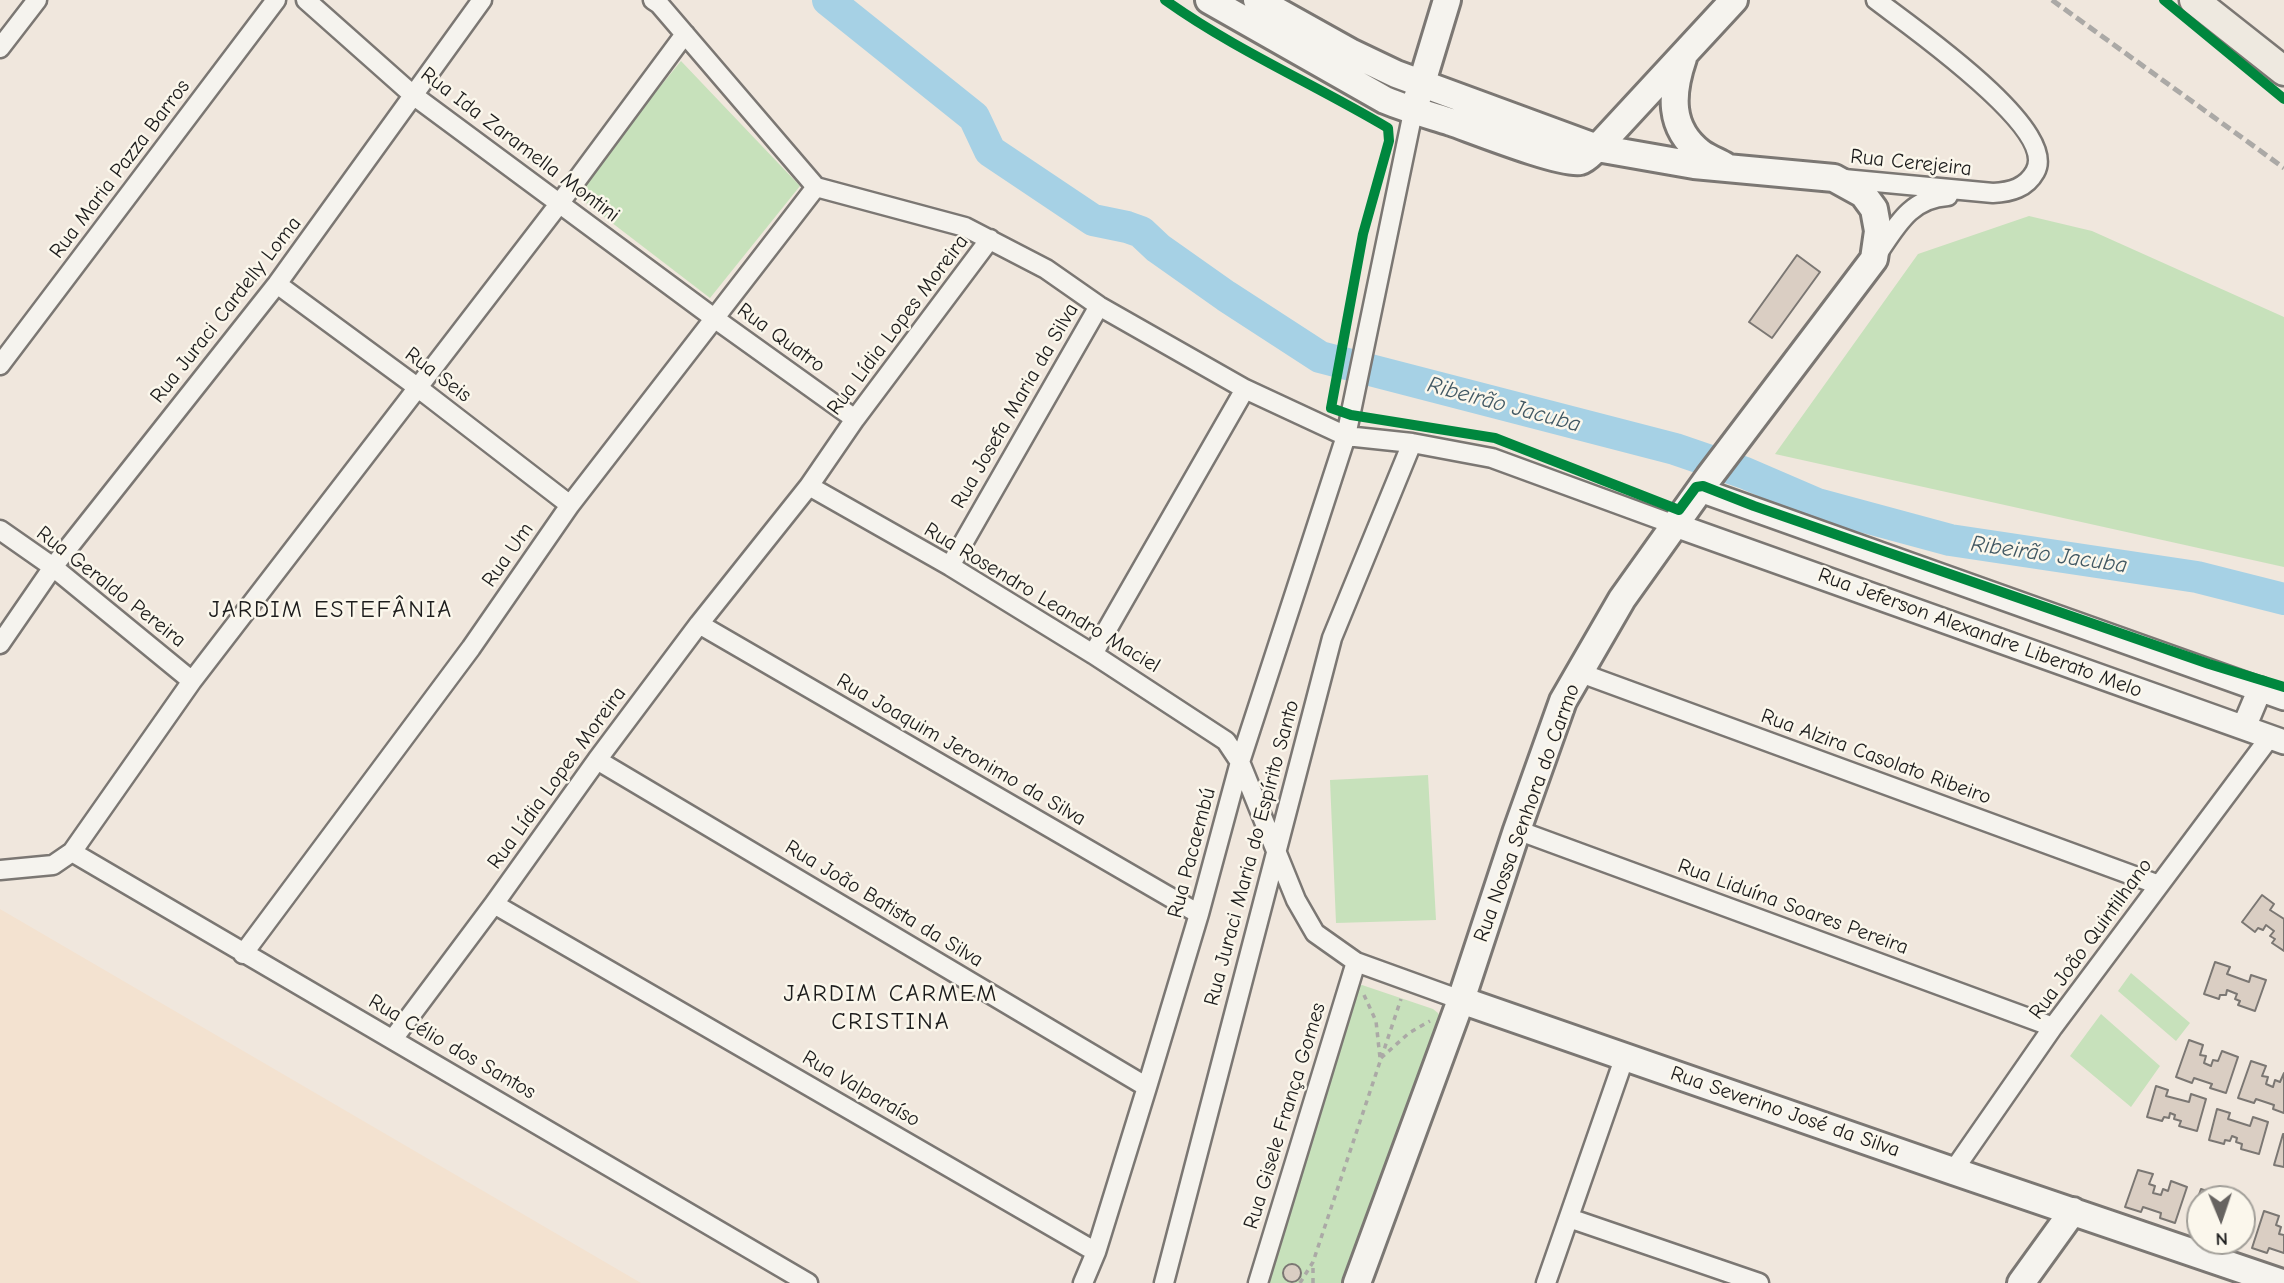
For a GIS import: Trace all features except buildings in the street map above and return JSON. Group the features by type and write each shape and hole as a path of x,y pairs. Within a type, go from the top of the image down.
{"main road":[{"path":"1209,0 1385,100 1413,112 1568,160 1579,161 1586,159 1597,148 1734,0"},
{"path":"1257,0 1352,53 1396,74 1597,148 1693,165 1834,178 1863,194 1874,209 1878,232 1874,259"},
{"path":"1413,112 1447,0"},
{"path":"2194,0 2284,71"},
{"path":"1684,55 1676,78 1674,100 1680,131 1701,152 1730,168"},
{"name":"Rua Nossa Senhora do Carmo","path":"1357,1283 1461,1000 1563,701 1622,599 1704,484 1874,259"},
{"path":"1473,963 1482,991 1497,1013"},
{"name":"Rua Severino José da Silva","path":"1461,1000 2282,1283"},
{"path":"2021,1283 2073,1211"}],"street":[{"path":"0,48 37,0"},
{"name":"Rua Maria Pazza Barros","path":"0,365 276,0"},
{"name":"Rua Ida Zaramella Montini","path":"306,0 413,95 714,318"},
{"name":"Rua Juraci Cardelly Loma","path":"0,644 53,567 277,284 482,0"},
{"path":"653,0 816,187 965,227 990,239"},
{"name":"Rua Cerejeira","path":"1874,259 1898,224 1924,200 2017,189 2030,181 2037,167 2037,152 2026,130 1980,80 1876,0"},
{"path":"5,867 32,869 53,865 72,852 192,681 559,204 685,34"},
{"name":"Rua Pacaembú","path":"1083,1283 1096,1252 1147,1087 1199,914 1240,762 1346,436 1413,112"},
{"name":"Rua Cerejeira","path":"1834,178 1982,193"},
{"name":"Rua Um","path":"243,954 471,648 570,505 816,187"},
{"name":"Rua Lídia Lopes Moreira","path":"393,1039 597,760 699,624 809,486 990,239 1046,269 1099,306 1245,389 1346,436 1412,443 1492,458 1675,525"},
{"name":"Rua Seis","path":"277,284 570,505"},
{"name":"Rua Josefa Maria da Silva","path":"950,566 1099,306"},
{"name":"Rua Quatro","path":"714,318 856,419"},
{"path":"1093,654 1245,389"},
{"name":"Rua Juraci Maria do Espírito Santo","path":"1164,1283 1332,638 1412,443"},
{"name":"Rua Jeferson Alexandre Liberato Melo","path":"1704,484 2284,698"},
{"name":"Rua Rosendro Leandro Maciel","path":"809,486 950,566 1093,654 1226,741 1240,762"},
{"name":"Rua Jeferson Alexandre Liberato Melo","path":"1675,525 2277,739"},
{"name":"Rua Geraldo Pereira","path":"0,530 53,567 192,681"},
{"name":"Rua Joaquim Jeronimo da Silva","path":"699,624 1199,914"},
{"name":"Rua Alzira Casolato Ribeiro","path":"1578,672 2159,885"},
{"path":"2244,727 2260,689"},
{"name":"Rua João Quintilhano","path":"1953,1171 2053,1027 2159,885 2277,739"},
{"name":"Rua João Batista da Silva","path":"597,760 1147,1087"},
{"name":"Rua Severino José da Silva","path":"1240,762 1296,901 1315,933 1356,962 1461,1000"},
{"name":"Rua Liduína Soares Pereira","path":"1517,830 2053,1027"},
{"name":"Rua Célio dos Santos","path":"72,852 808,1283"},
{"name":"Rua Valparaíso","path":"494,904 1096,1252"},
{"name":"Rua Gisele França Gomes","path":"1258,1283 1356,962"},
{"path":"1546,1283 1625,1056"},
{"path":"1569,1218 1759,1283"}],"path":[{"path":"1361,990 1376,1021 1380,1060"},
{"path":"1312,1283 1314,1262 1401,999"},
{"path":"1380,1060 1409,1033 1434,1020"},
{"path":"1300,1283 1314,1262"}],"shaded area":[{"path":"0,909 641,1283 0,1283"}],"green space":[{"path":"681,61 800,186 710,298 573,193"},
{"path":"2029,216 2092,231 2284,317 2284,567 1775,454 1918,254"},
{"path":"1428,775 1436,920 1336,923 1330,780"},
{"path":"2131,973 2190,1023 2176,1041 2118,991"},
{"path":"1362,985 1433,1009 1440,1018 1350,1283 1266,1283 1357,986"},
{"path":"2101,1014 2160,1066 2131,1107 2070,1056"}],"waterway":[{"name":"Ribeirão Jacuba","path":"828,0 974,117 990,151 1093,220 1141,232 1158,248 1226,296 1320,357 1675,449 1745,473 1817,504 1950,540 2197,577 2284,599"}],"railway":[{"path":"2052,0 2284,168"}],"cycle path":[{"path":"1165,0 1219,35 1388,128 1389,141 1363,234 1331,408 1351,415 1495,438 1679,510 1696,487 1703,486 2209,664 2284,687"},
{"path":"2164,0 2284,99"}],"district":[{"name":"JARDIM ESTEFÂNIA","path":"331,610"},
{"name":"JARDIM CARMEM CRISTINA","path":"891,1008"}]}
